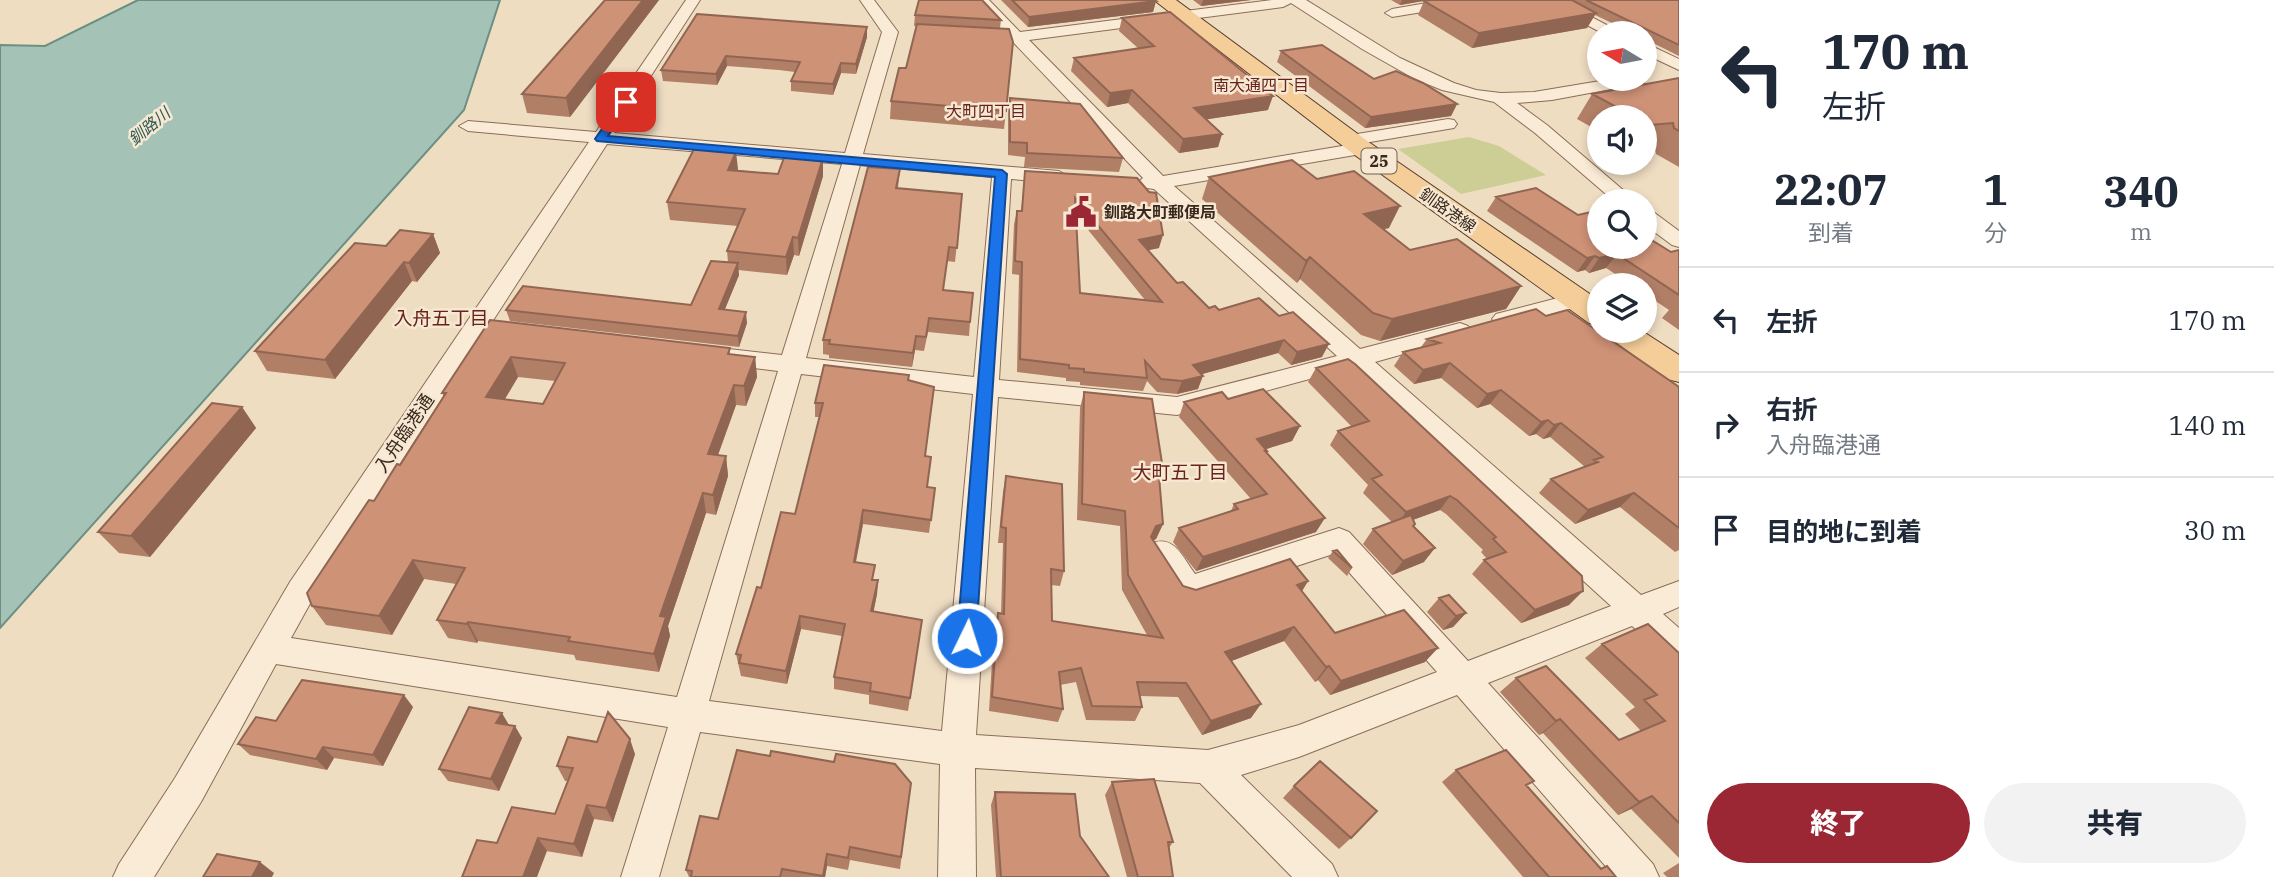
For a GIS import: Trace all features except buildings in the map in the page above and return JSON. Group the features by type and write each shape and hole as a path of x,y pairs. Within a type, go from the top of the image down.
{"main road":[{"name":"釧路港線","path":"1164,0 1356,144 1587,307"},
{"path":"1638,343 1679,371"}],"street":[{"path":"867,0 896,32"},
{"path":"981,0 1007,38 1159,183 1679,648"},
{"path":"1007,38 1185,17 1283,3 1285,0"},
{"path":"1296,0 1397,64 1462,89 1499,98 1587,87"},
{"path":"1392,13 1471,0"},
{"path":"1547,0 1590,21"},
{"name":"入舟臨港通","path":"132,877 188,790 300,591 601,139 690,11"},
{"path":"863,30 896,32"},
{"path":"640,877 686,714 853,161 896,32"},
{"path":"1657,54 1679,65"},
{"path":"1657,76 1679,72"},
{"path":"1499,98 1611,189"},
{"path":"1133,182 1159,183 1448,124"},
{"path":"468,126 1080,179"},
{"path":"957,877 958,750 1002,174"},
{"path":"1657,224 1679,241"},
{"path":"699,354 1177,406 1577,300"},
{"path":"475,328 540,335"},
{"path":"1162,551 1188,589 1339,540 1640,877"},
{"path":"268,649 686,714 958,750 1208,767 1299,741 1679,594"},
{"path":"1208,767 1319,877"}],"green space":[{"path":"1469,137 1499,146 1546,175 1461,194 1398,149"}],"water":[{"name":"釧路川","path":"138,0 500,0 464,110 0,628 0,45 45,46"}],"place":[{"name":"釧路大町郵便局","path":"1081,212"}],"district":[{"name":"南大通四丁目","path":"1261,85"},
{"name":"大町四丁目","path":"986,111"},
{"name":"入舟五丁目","path":"441,318"},
{"name":"大町五丁目","path":"1180,472"}],"route":[{"path":"626,102 601,139 1002,174 967,638"}]}
